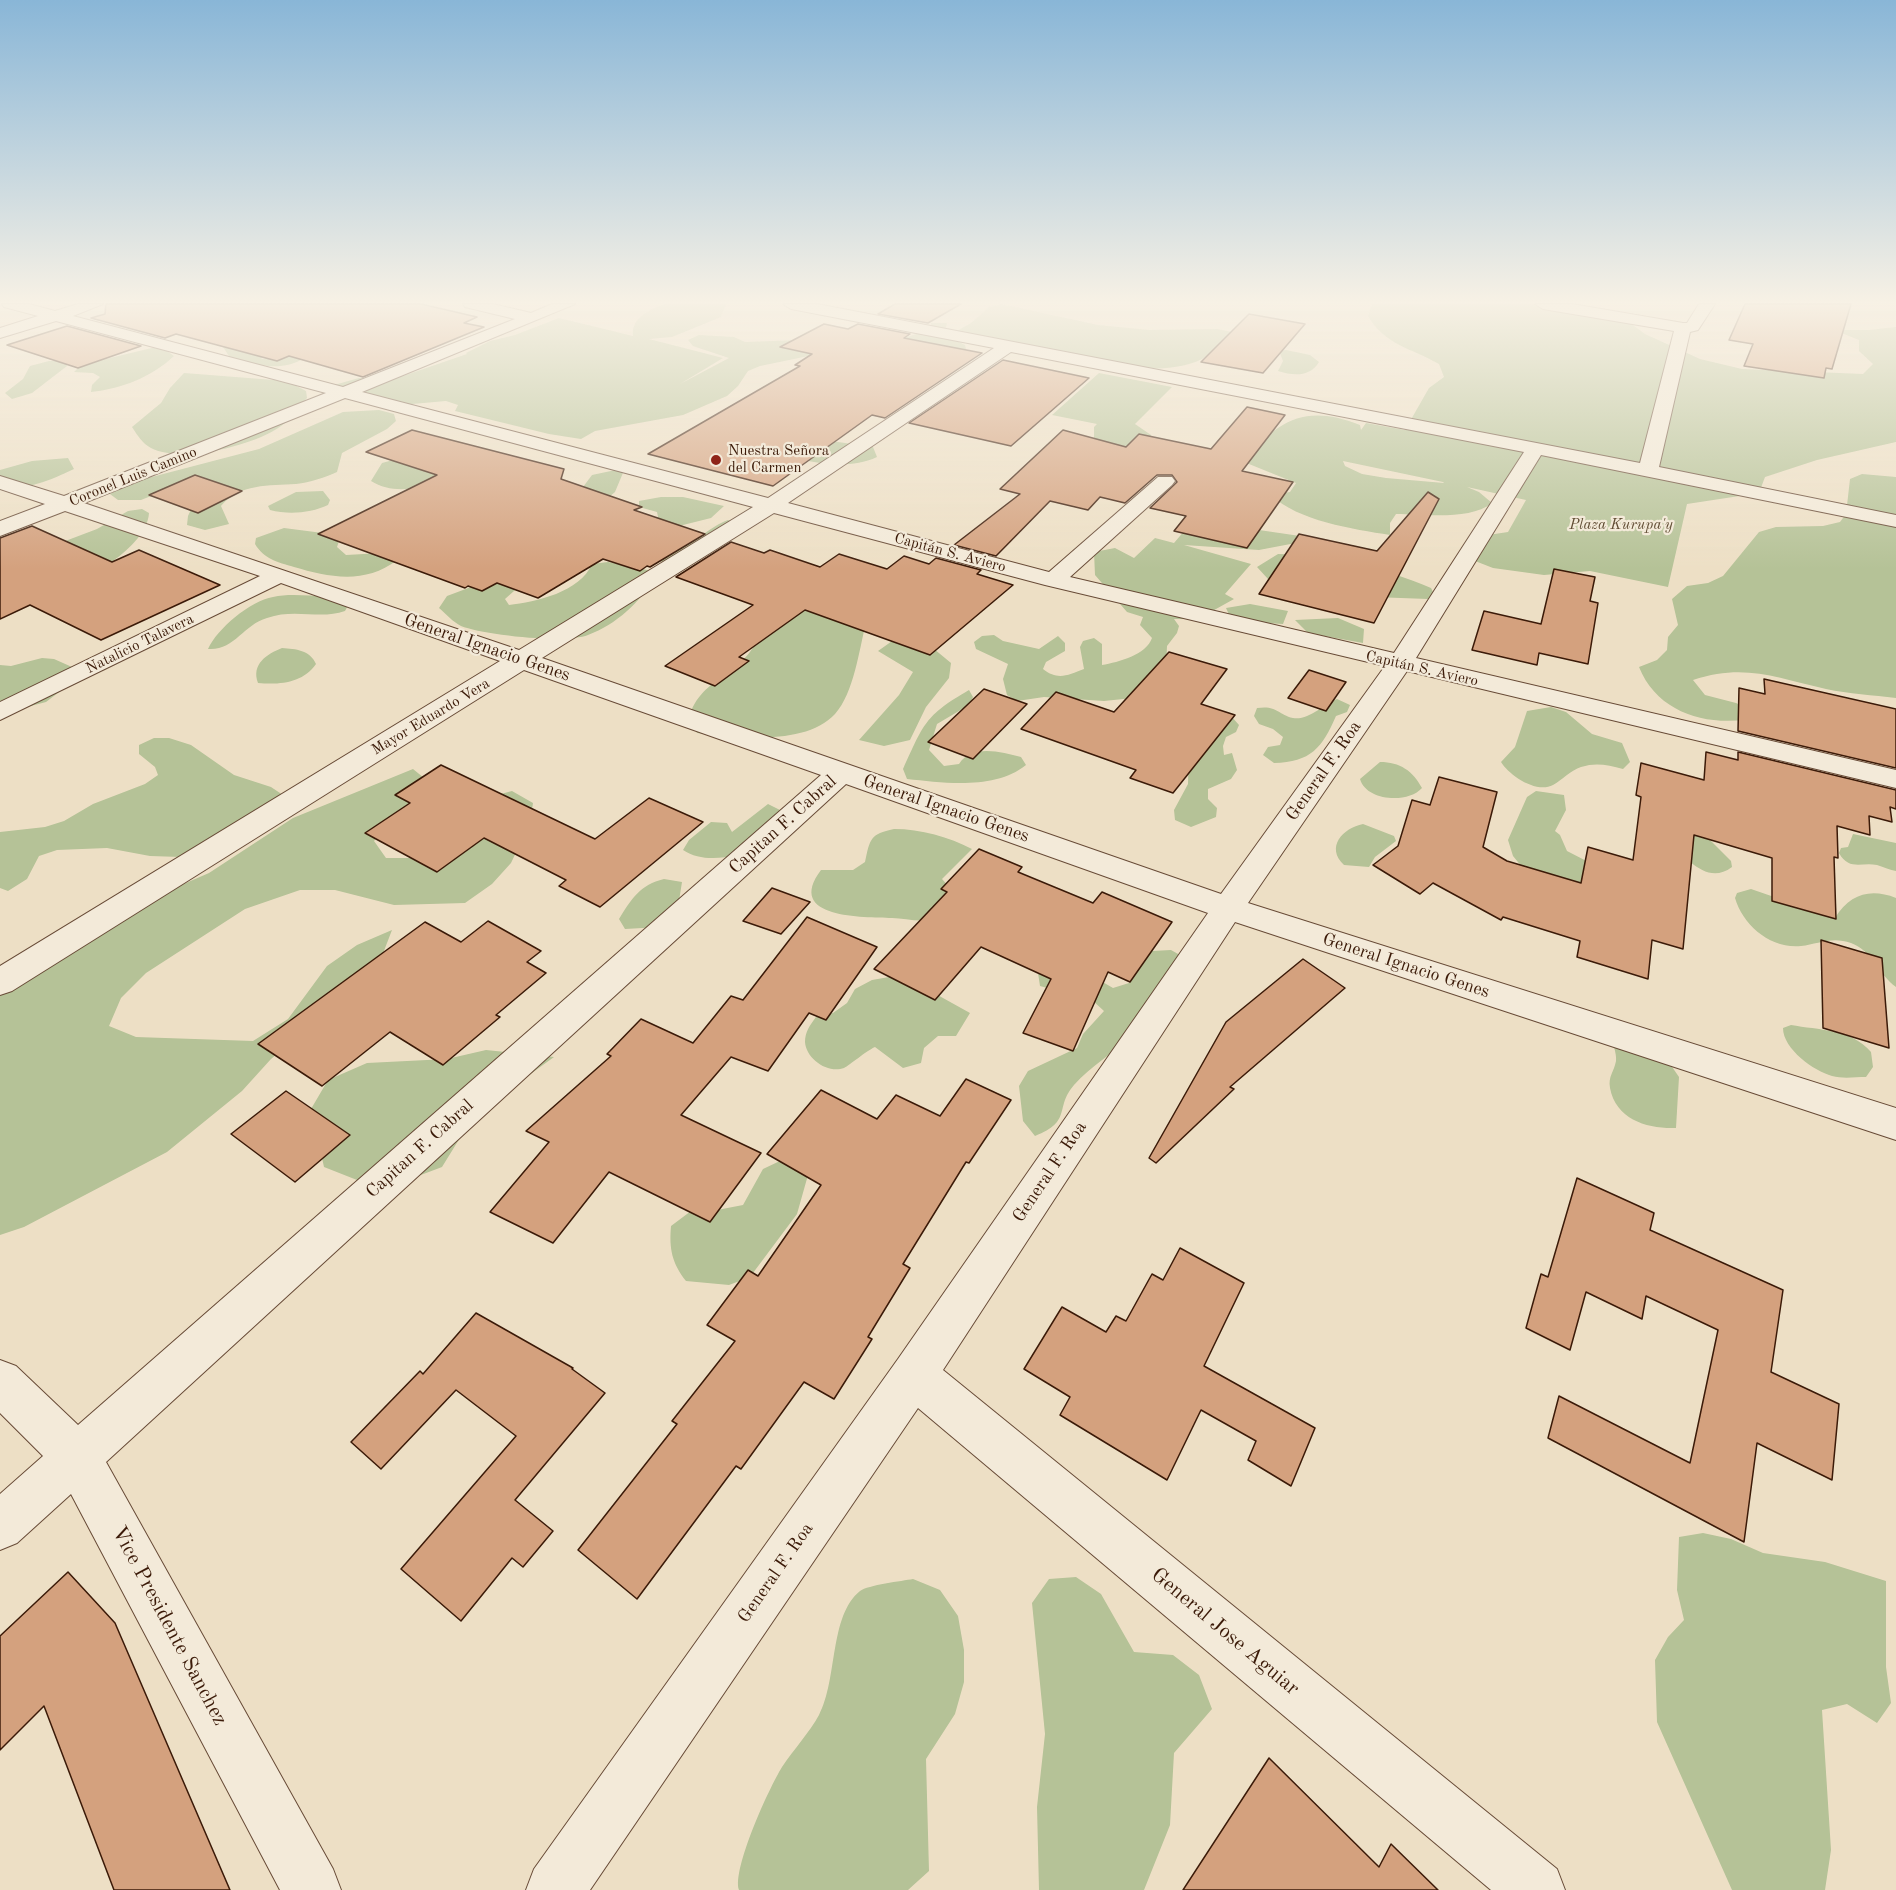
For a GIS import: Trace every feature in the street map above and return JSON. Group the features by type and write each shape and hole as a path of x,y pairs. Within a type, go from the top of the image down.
{"street":[{"name":"Capitán S. Aviero","path":"333,392 1053,580 1896,779"},
{"name":"Coronel Luis Camino","path":"0,529 345,392"},
{"name":"Mayor Eduardo Vera","path":"0,982 523,661 770,506 940,392"},
{"path":"1244,392 1896,520"},
{"path":"1648,470 1667,392"},
{"name":"General F. Roa","path":"555,1890 914,1375 1228,908 1400,663 1536,448"},
{"path":"1053,580 1165,481"},
{"name":"General Ignacio Genes","path":"0,482 280,575 1228,908 1896,1124"},
{"name":"Natalicio Talavera","path":"0,712 280,575"},
{"name":"Capitan F. Cabral","path":"0,1526 841,773"},
{"name":"General Jose Aguiar","path":"914,1375 1536,1890"},
{"name":"Vice Presidente Sanchez","path":"0,1382 77,1456 312,1890"}],"green space":[{"path":"6,392 33,392 12,399"},
{"path":"167,392 306,392 307,398 285,423 273,431 220,450 181,454 151,448 143,442 132,427 161,403"},
{"path":"358,392 731,392 683,415 595,431 581,439 549,434 455,411 458,405 446,401 401,405"},
{"path":"1078,392 1167,392 1135,424 1151,435 1153,444 1130,446 1109,444 1094,438 1094,427 1097,424 1052,415"},
{"name":"Plaza Kurupa'y","path":"1427,392 1896,392 1896,442 1817,460 1765,477 1759,493 1687,504 1668,587 1590,571 1544,575 1493,568 1470,559 1461,548 1468,538 1508,532 1526,500 1467,487 1479,492 1492,503 1482,509 1459,514 1396,514 1390,523 1390,535 1311,518 1282,504 1271,495 1290,492 1296,483 1244,462 1269,435 1281,426 1309,416 1341,419 1360,425 1361,430 1366,423 1405,430","holes":["1343,461 1444,483 1362,474 1345,466"]},
{"path":"379,410 394,414 396,421 387,429 342,453 337,472 307,482 256,487 237,493 221,506 229,524 205,530 187,525 188,516 197,496 184,483 141,500 118,500 110,494 121,485 259,449 343,412"},
{"path":"831,441 873,447 877,457 854,464 830,464 782,456"},
{"path":"404,457 445,457 440,480 405,489 388,488 371,481 382,463"},
{"path":"68,458 74,469 64,474 29,486 0,489 0,470 32,461"},
{"path":"625,468 615,492 609,497 583,487 592,475"},
{"path":"1862,474 1896,477 1896,698 1835,691 1745,672 1712,675 1693,680 1705,695 1736,703 1764,716 1746,720 1709,719 1691,715 1660,698 1648,684 1639,667 1657,660 1667,650 1668,637 1678,625 1672,599 1687,586 1708,583 1723,576 1759,532 1776,527 1823,526 1840,522 1846,514 1850,479"},
{"path":"323,491 330,500 328,505 314,510 285,512 270,510 268,506 296,492"},
{"path":"661,497 683,497 724,506 711,518 679,526 681,545 728,520 735,524 666,562 655,561 657,512 639,507 639,501"},
{"path":"142,509 149,513 145,528 129,548 110,563 60,543 97,529 128,511"},
{"path":"284,528 338,535 337,547 346,555 382,553 397,560 372,573 346,577 320,574 294,567 267,557 255,544 256,538"},
{"path":"1185,530 1259,530 1300,536 1301,542 1259,550 1184,545 1251,564 1225,594 1234,599 1198,619 1174,619 1179,626 1177,633 1167,646 1166,668 1133,698 1104,701 1044,697 1017,701 1007,695 1003,679 1008,664 976,649 974,642 982,636 994,635 1003,641 1039,649 1058,636 1065,643 1065,651 1046,662 1043,669 1058,676 1084,669 1080,647 1083,641 1094,638 1102,644 1102,665 1124,660 1138,653 1149,644 1152,638 1140,625 1143,617 1127,612 1095,575 1094,552 1115,548 1134,558 1155,538 1174,543"},
{"path":"1278,554 1317,556 1375,568 1431,588 1434,594 1428,599 1373,597 1268,579 1257,567"},
{"path":"608,562 652,571 656,576 642,595 618,619 599,630 577,638 524,637 472,629 461,626 439,608 447,596 471,587 487,576 532,575 505,599 509,605 556,594 578,582 592,564"},
{"path":"286,595 352,598 345,611 326,614 277,615 259,621 225,646 208,649 226,625 254,604"},
{"path":"1250,604 1288,611 1283,624 1232,621 1226,608"},
{"path":"790,608 866,623 851,683 842,705 822,724 807,731 789,735 750,738 697,733 689,718 703,692 746,657 754,646 759,632"},
{"path":"1338,618 1364,629 1363,643 1308,633 1295,620"},
{"path":"895,639 922,639 951,663 949,678 926,707 910,740 884,746 859,740 899,695 913,672 878,651"},
{"path":"282,648 306,653 316,664 298,679 275,684 258,683 256,676 259,665 271,653"},
{"path":"42,658 54,659 72,667 67,686 46,702 0,714 0,665 11,666"},
{"path":"969,690 973,697 969,705 937,724 929,750 944,766 959,764 971,754 987,751 1021,757 1026,765 1000,778 969,783 907,779 903,769 927,722 943,707"},
{"path":"1337,699 1350,705 1347,712 1336,716 1326,737 1314,751 1297,760 1287,762 1274,763 1263,755 1268,747 1280,745 1283,737 1273,729 1259,724 1254,716 1257,708 1269,708 1293,718 1299,718 1310,715"},
{"path":"1551,707 1566,712 1592,734 1622,743 1630,762 1623,769 1607,765 1586,765 1546,787 1531,785 1516,777 1501,762 1515,747 1527,711"},
{"path":"1231,716 1239,725 1236,732 1226,737 1223,746 1224,755 1232,753 1237,770 1231,779 1208,789 1208,799 1217,808 1216,817 1191,827 1175,820 1174,810 1188,784 1189,747"},
{"path":"154,738 169,738 191,745 234,775 271,787 289,799 181,857 150,856 107,848 57,850 39,856 27,879 8,891 0,888 0,832 45,827 64,821 93,804 145,784 158,775 155,767 139,754 139,745"},
{"path":"1380,762 1400,766 1410,772 1422,788 1416,793 1398,798 1388,798 1370,792 1360,779"},
{"path":"413,769 429,782 411,806 374,841 386,858 418,858 482,799 512,791 533,803 530,823 511,863 492,884 465,903 394,905 335,890 300,890 245,909 146,973 121,998 109,1026 136,1037 253,1041 288,1019 327,966 357,945 392,930 382,956 361,983 271,1059 242,1091 167,1152 24,1227 0,1235 0,996 172,889 209,873 293,818"},
{"path":"1536,791 1564,795 1566,810 1555,831 1560,835 1567,851 1600,868 1620,898 1522,867 1513,856 1508,840 1527,797"},
{"path":"768,804 780,810 776,830 761,852 710,858 692,855 683,850 689,840 711,822 727,823 732,832"},
{"path":"1363,824 1394,836 1396,841 1375,857 1369,867 1344,865 1336,852 1336,845 1343,834"},
{"path":"894,829 934,834 972,849 942,879 969,909 919,921 847,915 832,912 820,906 813,898 812,886 821,870 853,870 865,862 872,839 880,833"},
{"path":"1684,834 1706,836 1731,861 1732,867 1721,873 1710,873 1695,866 1690,862"},
{"path":"1853,834 1896,843 1896,871 1871,864 1851,864 1843,859 1839,853 1841,848 1848,847"},
{"path":"664,879 682,882 676,920 660,927 625,929 619,919 633,899 649,885"},
{"path":"1751,889 1835,918 1847,903 1861,895 1878,894 1896,898 1896,987 1884,976 1865,951 1851,943 1831,940 1790,946 1779,944 1759,933 1744,917 1735,898 1737,893"},
{"path":"1171,950 1187,959 1155,1007 1133,1034 1074,1085 1054,1125 1035,1136 1023,1121 1019,1086 1028,1071 1077,1048 1083,1034 1104,1011 1092,1000 1040,986 1038,973 1094,977 1113,988 1129,983 1152,951"},
{"path":"889,977 907,978 970,1013 956,1036 938,1036 924,1048 921,1063 903,1068 875,1047 844,1068 831,1069 819,1064 809,1054 805,1042 807,1032 816,1017 833,1013 847,1003 855,989 872,980"},
{"path":"1791,1025 1834,1032 1854,1039 1871,1052 1873,1067 1866,1077 1845,1078 1836,1077 1817,1069 1801,1058 1788,1044 1783,1028"},
{"path":"1611,1034 1668,1061 1679,1077 1676,1128 1644,1124 1626,1115 1619,1108 1610,1088 1616,1058"},
{"path":"486,1050 554,1057 489,1104 463,1133 442,1167 397,1184 357,1180 324,1167 311,1109 328,1080 367,1063 447,1059"},
{"path":"782,1160 808,1175 797,1214 750,1277 729,1285 686,1281 672,1255 671,1226 691,1211 712,1211 743,1205 763,1169"},
{"path":"1703,1533 1731,1539 1763,1553 1825,1562 1886,1581 1886,1667 1891,1703 1877,1723 1847,1704 1822,1710 1831,1850 1825,1890 1732,1890 1657,1722 1655,1660 1668,1637 1684,1620 1677,1590 1679,1537"},
{"path":"1076,1577 1101,1594 1134,1652 1173,1655 1199,1675 1212,1709 1174,1753 1170,1825 1144,1890 1039,1890 1037,1807 1045,1734 1032,1603 1049,1579"},
{"path":"913,1579 940,1590 958,1616 964,1650 964,1682 955,1714 926,1759 929,1871 908,1890 739,1890 738,1880 746,1847 769,1792 782,1767 815,1722 825,1700 838,1632 850,1602 864,1589"}],"building":[{"path":"755,392 924,392 885,418 872,415 773,486 648,454"},
{"path":"955,392 1073,392 1011,446 909,423"},
{"path":"1247,407 1285,415 1242,471 1293,482 1247,548 1174,531 1186,516 1150,508 1177,482 1172,475 1157,475 1125,503 1100,497 1088,510 1050,501 996,556 954,545 1020,494 1000,489 1063,430 1126,447 1139,434 1211,449"},
{"path":"412,430 564,469 561,479 642,507 634,510 705,534 640,571 603,559 538,598 497,583 482,591 468,586 465,588 318,534 437,475 366,452"},
{"path":"195,475 242,491 198,513 149,495"},
{"path":"1428,492 1439,499 1374,623 1259,594 1299,534 1377,551"},
{"path":"32,526 112,562 139,550 220,585 101,640 30,605 0,619 0,538"},
{"path":"731,542 764,553 770,550 820,567 839,554 887,569 904,556 929,564 936,558 981,570 977,574 1013,585 930,655 805,610 739,657 749,661 715,686 665,666 753,605 676,577"},
{"path":"1554,569 1595,577 1590,601 1598,603 1588,664 1539,653 1537,665 1472,650 1484,611 1541,624"},
{"path":"1169,652 1227,669 1201,704 1235,715 1173,793 1130,778 1136,770 1021,729 1056,692 1114,712"},
{"path":"1309,670 1346,682 1326,711 1288,698"},
{"path":"1764,679 1896,709 1896,768 1738,731 1739,688 1765,694"},
{"path":"984,689 1027,704 973,759 928,742"},
{"path":"1706,752 1738,760 1738,752 1896,790 1896,809 1890,807 1892,822 1869,816 1870,835 1837,826 1838,858 1834,857 1836,919 1772,901 1772,858 1694,835 1683,949 1652,940 1648,979 1577,957 1580,941 1503,917 1501,920 1433,883 1420,894 1373,865 1398,846 1412,800 1430,805 1439,777 1497,792 1483,847 1507,861 1581,883 1588,847 1633,860 1641,797 1636,795 1641,763 1704,780"},
{"path":"441,765 595,839 649,798 703,822 600,907 559,886 566,880 484,838 437,872 365,833 410,803 395,795"},
{"path":"979,849 1022,867 1018,872 1093,903 1102,892 1172,922 1130,982 1108,972 1073,1051 1023,1033 1051,979 981,947 935,1000 874,969 947,892 941,889"},
{"path":"772,888 810,902 781,934 743,921"},
{"path":"807,917 877,947 826,1020 809,1013 768,1071 731,1057 681,1115 761,1153 710,1222 609,1172 553,1243 490,1212 549,1142 526,1131 611,1056 607,1054 641,1019 693,1043 731,996 743,1000"},
{"path":"488,921 541,951 527,962 546,973 496,1015 500,1017 443,1065 390,1032 322,1086 258,1044 425,922 461,942"},
{"path":"1821,940 1882,958 1889,1048 1823,1028"},
{"path":"1303,959 1345,988 1230,1087 1234,1089 1156,1163 1149,1158 1226,1022"},
{"path":"966,1079 1011,1100 969,1163 966,1162 903,1264 910,1268 868,1337 872,1339 834,1399 804,1382 741,1469 736,1466 637,1599 578,1550 677,1424 672,1421 735,1341 707,1325 748,1270 758,1276 821,1185 767,1154 821,1090 877,1119 896,1095 940,1116"},
{"path":"286,1091 350,1135 295,1182 231,1134"},
{"path":"1577,1178 1654,1213 1650,1230 1783,1290 1771,1372 1839,1404 1832,1480 1757,1443 1744,1542 1548,1438 1559,1396 1690,1463 1718,1330 1646,1296 1642,1319 1586,1292 1570,1350 1526,1328 1541,1274 1548,1277"},
{"path":"1180,1248 1244,1283 1204,1366 1315,1428 1291,1486 1248,1460 1256,1441 1201,1410 1167,1480 1060,1415 1070,1397 1024,1369 1062,1307 1106,1332 1116,1316 1126,1321 1152,1274 1163,1280"},
{"path":"476,1313 573,1368 605,1393 515,1500 553,1531 523,1567 512,1558 461,1621 401,1569 516,1436 456,1390 381,1469 351,1442 420,1371 423,1374"},
{"path":"68,1572 115,1623 230,1890 114,1890 44,1706 0,1750 0,1636"},
{"path":"1269,1758 1379,1867 1391,1844 1438,1890 1183,1890"}],"place":[{"name":"Nuestra Señora del Carmen","path":"716,460"}]}
